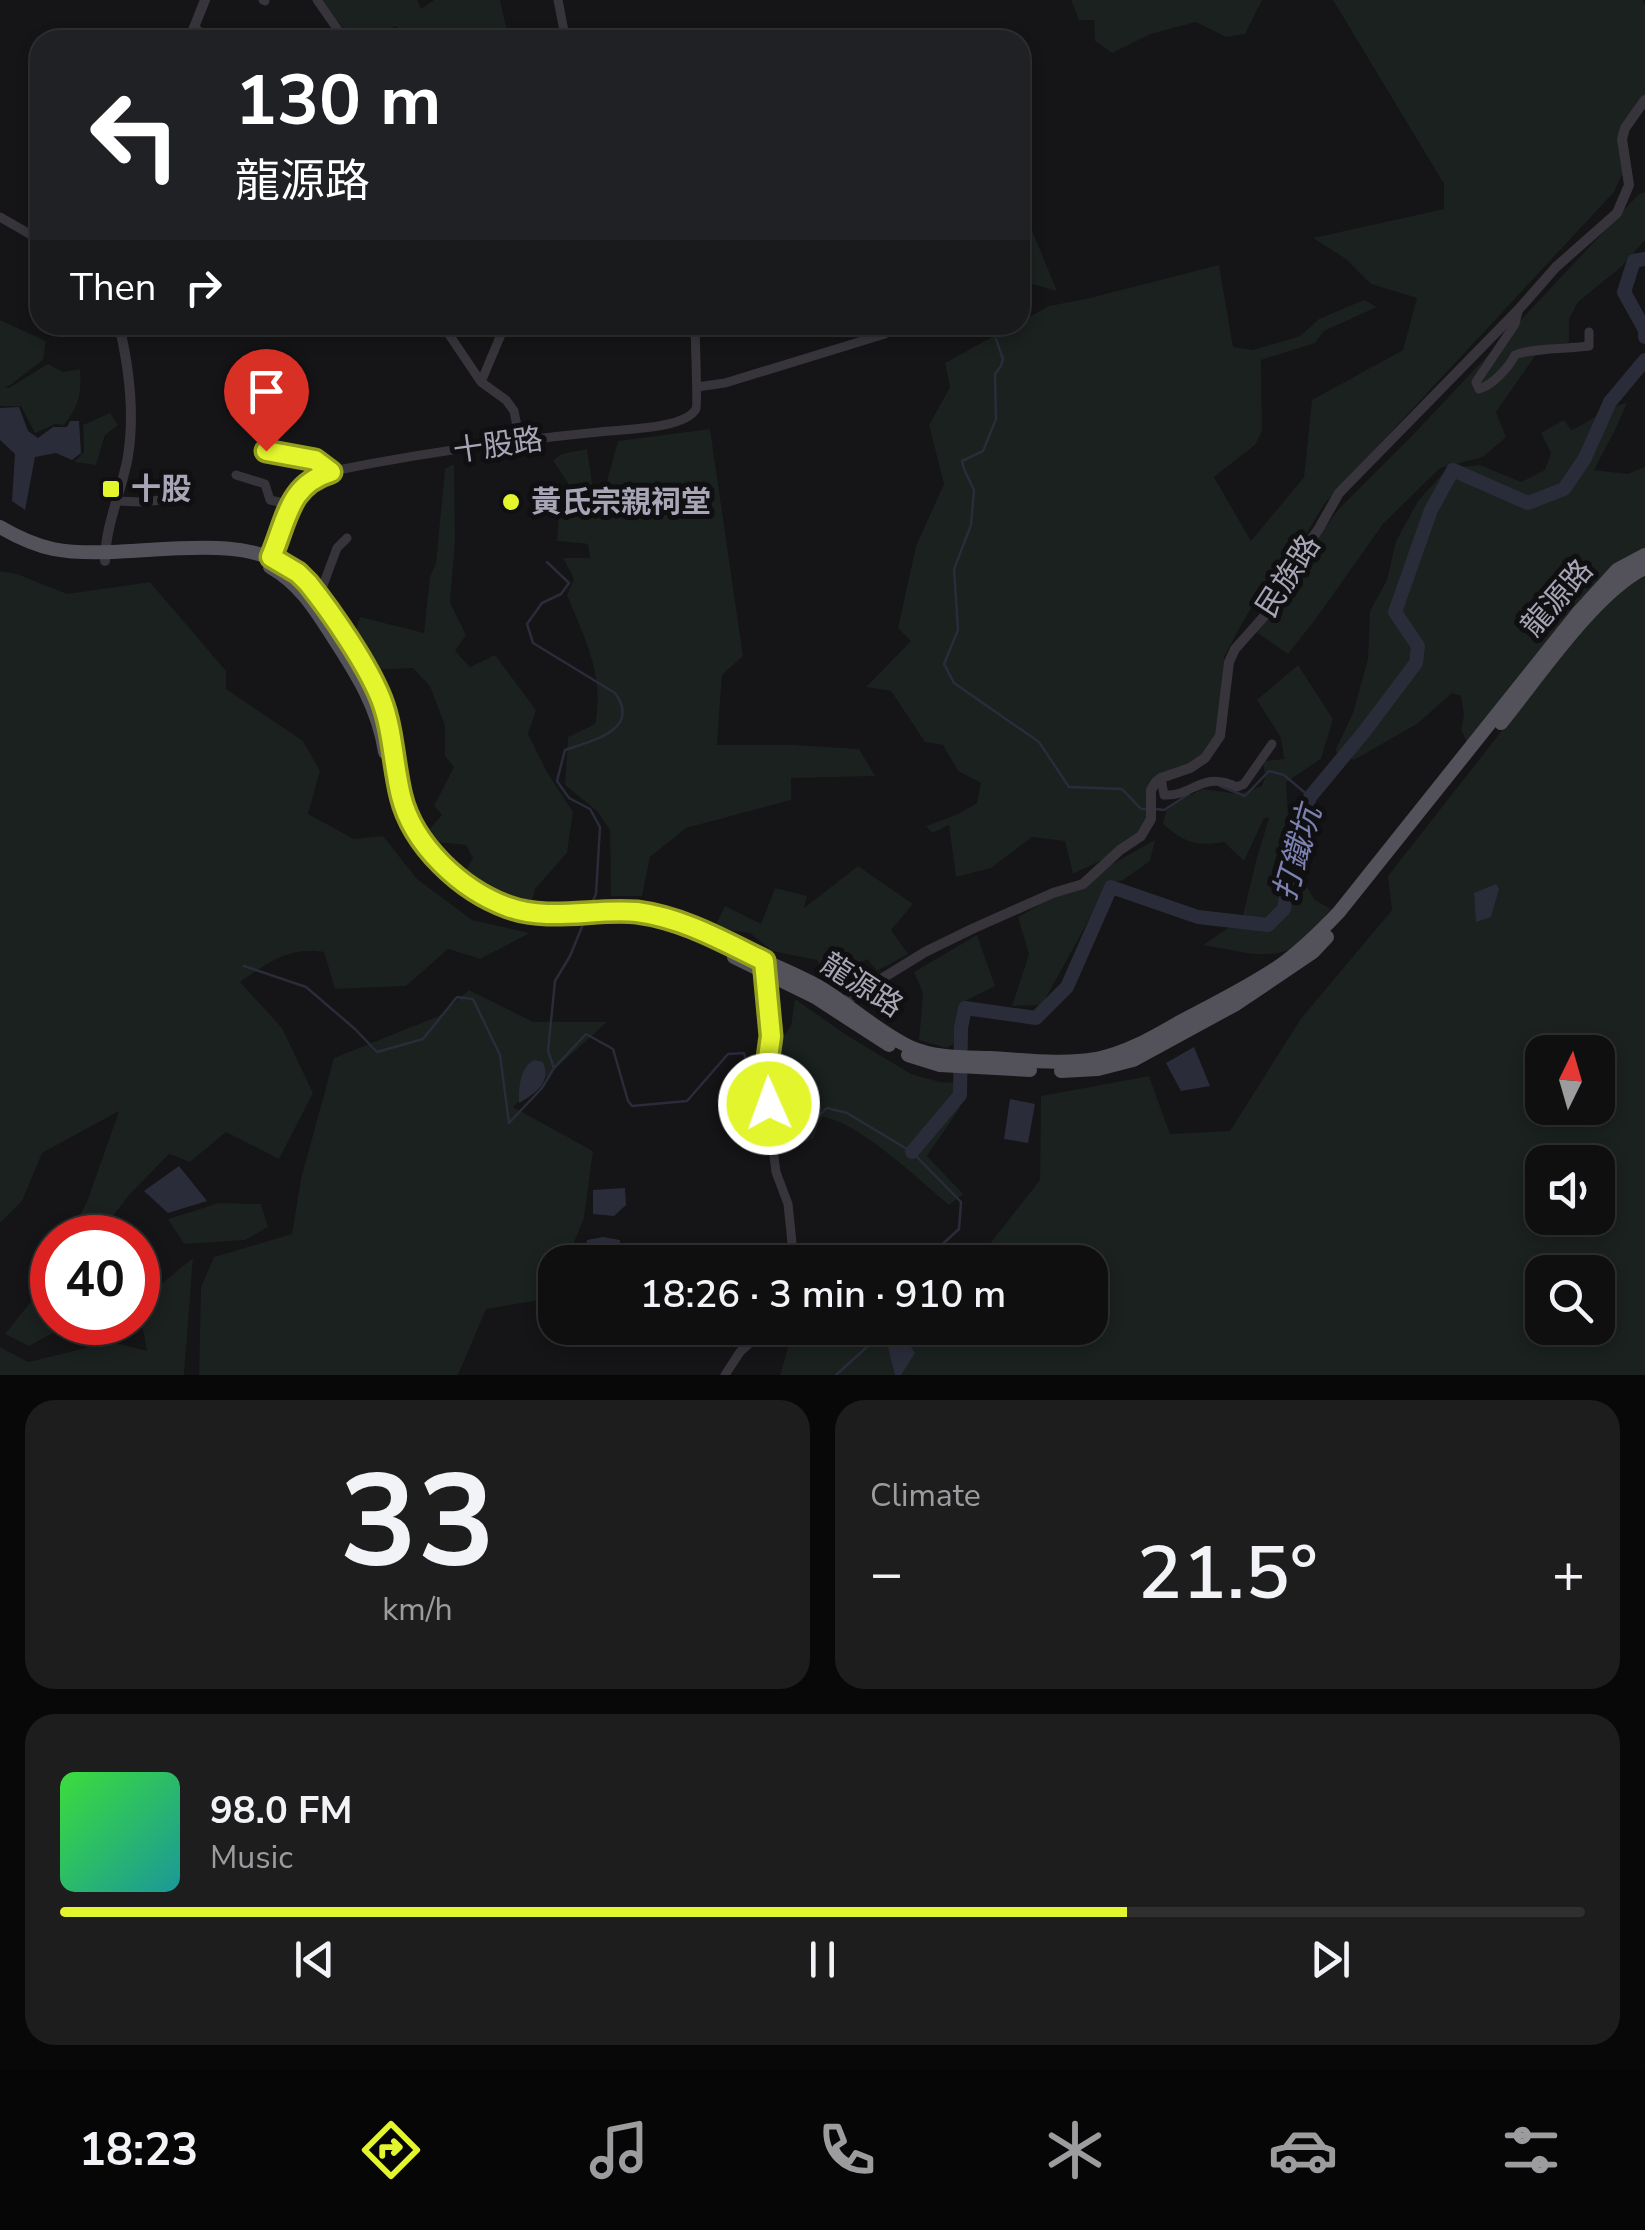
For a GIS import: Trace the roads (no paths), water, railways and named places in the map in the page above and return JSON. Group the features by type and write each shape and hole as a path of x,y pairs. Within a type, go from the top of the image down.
{"main road":[{"path":"0,527 37,545 105,556"},
{"path":"0,538 54,558 229,558 270,562 298,573 318,596 380,696 390,727 404,807 429,848 456,876 491,900 533,912 586,916"},
{"name":"龍源路","path":"1132,1055 1278,966 1312,940 1577,614 1617,570 1645,556"},
{"path":"270,562 311,602 364,685 376,714 396,810 422,854 451,883 488,908 531,921 586,916"},
{"name":"龍源路","path":"586,916 660,925 701,940 821,988 838,1006 915,1049 962,1062 1078,1062 1132,1055 1236,1004 1312,952 1343,920 1584,620 1622,581 1645,568"}],"street":[{"path":"193,30 205,0"},
{"path":"317,0 339,30"},
{"path":"558,0 564,30"},
{"path":"194,27 198,30"},
{"name":"民族路","path":"1161,778 1205,758 1220,736 1228,662 1268,612 1286,573 1318,530 1338,493 1556,268 1616,213 1629,185 1622,139 1625,128 1645,100"},
{"path":"0,218 30,234"},
{"path":"1519,309 1515,324 1476,382 1479,389 1510,365 1515,355 1589,346 1588,332"},
{"path":"105,556 128,457 131,420 122,335"},
{"path":"449,335 481,382 514,411 520,441"},
{"path":"481,382 501,335"},
{"path":"695,335 696,387 882,335"},
{"name":"十股路","path":"270,562 292,505 305,484 331,472 520,441 664,425 695,412 696,387"},
{"path":"266,451 315,460 331,472"},
{"path":"236,476 265,484 270,500 292,505"},
{"path":"116,501 182,498"},
{"path":"318,596 337,548 347,538"},
{"path":"1161,778 1164,796 1170,797 1215,780 1237,787 1244,784 1272,744"},
{"path":"838,1006 925,952 1053,893 1083,884 1141,836 1148,826 1151,790 1161,778"},
{"path":"765,967 771,1036 765,1080 774,1128 776,1172 788,1204 792,1245"},
{"path":"725,1375 748,1345"}],"water":[{"path":"19,407 28,431 38,438 53,427 67,427 70,421 79,421 81,453 72,460 56,453 35,457 25,510 12,501 15,454 0,440 0,408"},
{"path":"1496,884 1499,889 1491,917 1476,922 1474,893"},
{"path":"1194,1047 1210,1086 1181,1091 1166,1063"},
{"path":"534,1060 543,1062 544,1082 519,1103 523,1073"},
{"path":"1010,1099 1035,1104 1028,1143 1004,1139"},
{"path":"179,1166 207,1201 168,1213 144,1191"},
{"path":"625,1188 626,1205 614,1216 593,1214 593,1190"},
{"path":"603,1237 620,1240 620,1245 586,1245 587,1240"},
{"path":"888,1345 910,1345 915,1353 901,1375 895,1375"}],"waterway":[{"name":"打鐵坑","path":"1645,259 1634,261 1624,292 1645,337"},
{"path":"996,339 1003,359 995,374 996,419 983,451 962,461 974,490 971,525 954,569 958,630 944,664 954,683 1039,742 1069,787 1122,789 1141,809 1148,809"},
{"name":"打鐵坑","path":"912,1152 960,1095 965,1008 1036,1018 1067,987 1111,887 1198,917 1268,925 1284,909 1296,834 1310,797 1416,663 1418,646 1395,612 1431,510 1453,470 1528,503 1564,489 1585,458 1610,402 1645,360"},
{"path":"547,562 569,583 561,594 542,603 527,624 533,643 615,693 622,706 618,725 610,732 565,750 557,781 569,798 590,809 600,827 596,894 591,905"},
{"path":"1220,786 1245,796 1269,771 1284,775 1310,797"},
{"path":"1156,809 1164,810 1189,794"},
{"path":"586,917 555,981 548,1051 554,1068 586,1034 613,1049 632,1106 687,1101 728,1054 744,1053 761,1115 769,1124"},
{"path":"244,966 306,987 377,1052 423,1039 457,997 473,999 500,1055 509,1123 542,1088 554,1068"},
{"path":"777,1134 786,1145 827,1108 847,1113 912,1152 961,1202 959,1229 942,1245"},
{"name":"打鐵坑","path":"836,1375 869,1345"}],"place":[{"name":"十股","path":"111,489"},
{"name":"黃氏宗親祠堂","path":"511,502"}]}
